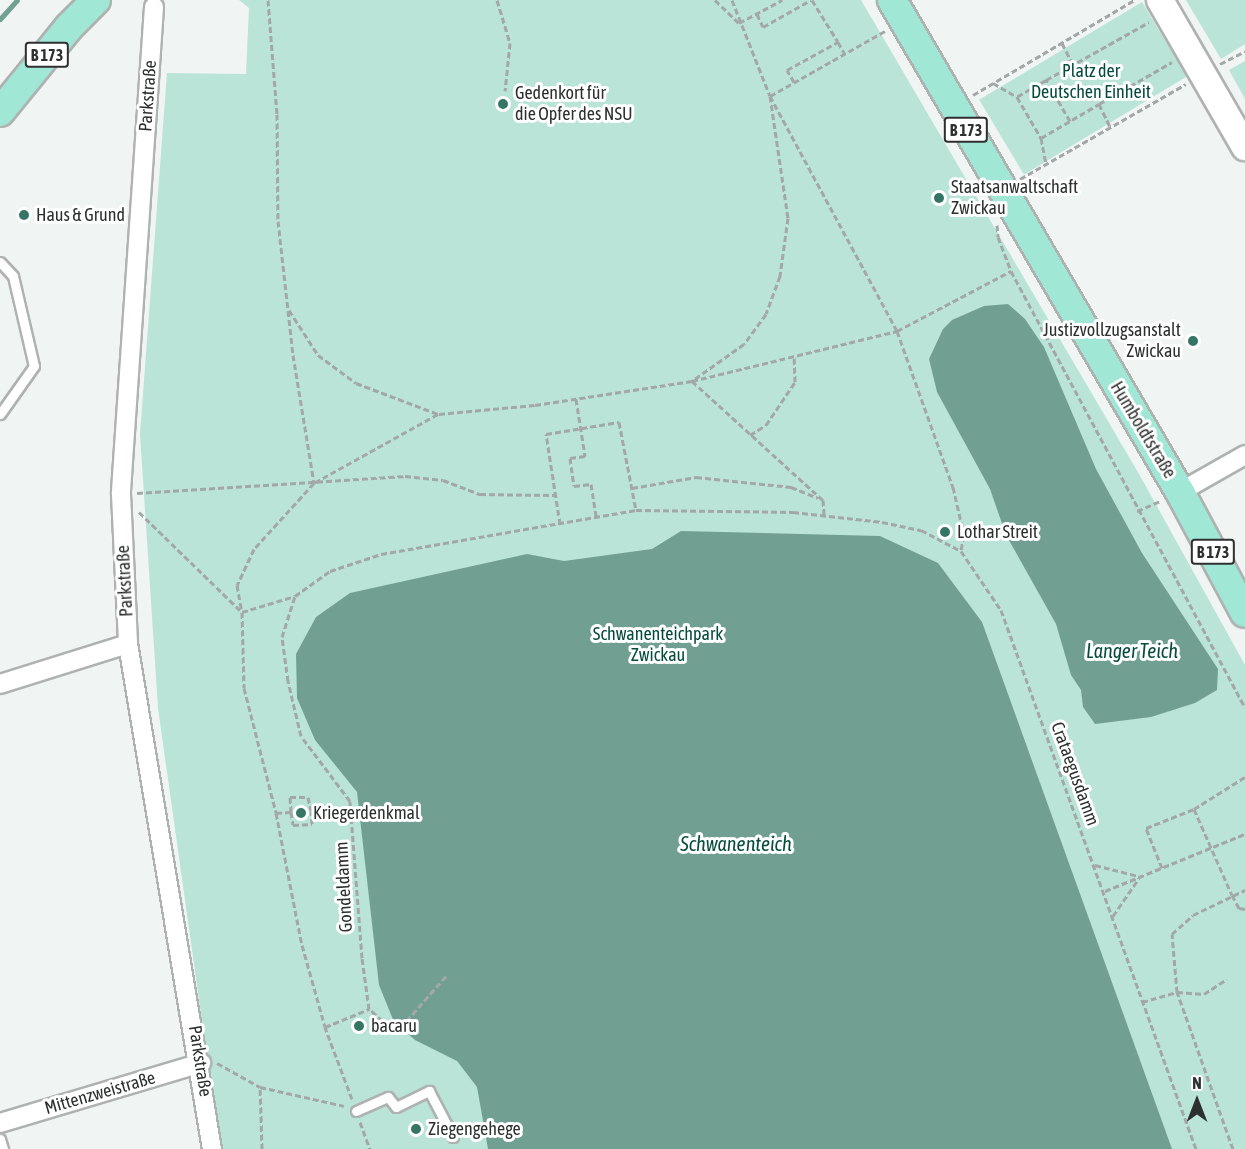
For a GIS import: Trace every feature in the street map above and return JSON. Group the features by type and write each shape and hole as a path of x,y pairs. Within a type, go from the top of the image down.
{"main road":[{"name":"B 173","path":"0,112 96,0"},
{"path":"1163,6 1245,147"},
{"name":"Humboldtstraße","path":"898,10 1003,194 1180,492 1245,613"}],"street":[{"name":"Parkstraße","path":"154,7 121,494 128,644 201,1063 212,1149"},
{"path":"1180,492 1245,455"},
{"path":"0,684 128,644"},
{"name":"Mittenzweistraße","path":"0,1123 201,1063"}],"lane":[{"path":"0,262 13,276 34,366 0,414"},
{"path":"356,1110 388,1097 396,1107 429,1091 453,1137"},
{"path":"0,1139 3,1149"}],"path":[{"path":"268,0 277,114 278,221 314,483"},
{"path":"497,0 510,43 505,91"},
{"path":"715,0 739,23"},
{"path":"732,0 739,23 770,96 897,331 953,487 964,535 961,551"},
{"path":"739,23 782,0"},
{"path":"757,14 763,27 811,0 844,53"},
{"path":"972,96 1134,0"},
{"path":"1017,97 1073,65 1163,6"},
{"path":"770,96 844,53 898,10"},
{"path":"794,82 787,70 838,42"},
{"path":"1062,43 1073,65"},
{"path":"1003,194 1046,164 1245,51"},
{"path":"1041,138 1189,52"},
{"path":"1046,80 1070,121"},
{"path":"992,83 1017,97 1041,138 1046,164"},
{"path":"692,381 744,344 766,314 780,276 788,218 770,96"},
{"path":"1099,104 1110,127"},
{"path":"370,1149 325,1027 302,945 276,813 243,688 242,612 237,585 254,549 314,483 438,414 576,399 692,381 897,331 1011,271 1245,707"},
{"path":"289,310 318,355 356,383 438,414"},
{"path":"750,435 766,426 795,382 794,356"},
{"path":"692,381 823,500 824,516"},
{"path":"576,399 585,456 570,458 574,486 591,484 596,517"},
{"path":"560,524 546,434 619,422 636,510"},
{"path":"121,494 428,476 480,494 555,495"},
{"path":"632,488 696,477 791,487 823,500"},
{"path":"121,494 242,612"},
{"name":"Crataegusdamm","path":"242,612 295,596 330,571 381,555 636,510 729,508 824,516 921,530 961,551 1001,610 1105,891 1142,1002 1196,1149"},
{"name":"Gondeldamm","path":"295,596 282,638 301,736 350,801 358,918 369,1009"},
{"path":"1162,868 1146,828 1194,809 1245,777"},
{"path":"290,797 308,797 311,811 312,824 292,825 290,797"},
{"path":"1194,809 1232,895 1239,908 1245,909"},
{"path":"311,811 352,812"},
{"path":"276,813 291,812"},
{"path":"1105,891 1245,834"},
{"path":"1095,865 1140,877"},
{"path":"1113,916 1140,877"},
{"path":"1233,1149 1177,992 1172,934 1193,915 1245,890"},
{"path":"325,1027 369,1009 396,1033 446,976"},
{"path":"1142,1002 1177,992 1204,994 1227,979"},
{"path":"201,1063 214,1062 260,1087 356,1110"},
{"path":"260,1087 262,1149"}],"green space":[{"name":"Schwanenteichpark Zwickau","path":"239,0 861,0 1139,474 1245,665 1245,1149 220,1149 158,708 140,434 167,73 246,74 249,8"},
{"path":"1186,0 1245,0 1245,44 1221,59"},
{"name":"Platz der Deutschen Einheit","path":"1142,2 1187,77 1024,174 979,100"},
{"path":"1245,61 1245,99 1229,70"}],"water":[{"name":"Langer Teich","path":"1008,304 1025,319 1044,347 1096,469 1142,553 1218,669 1217,690 1195,703 1151,717 1095,724 1083,707 1081,690 1071,675 1056,624 1006,535 990,489 937,392 929,359 943,329 952,320 984,306"},
{"name":"Schwanenteich","path":"681,531 880,536 938,563 982,622 1172,1149 488,1149 477,1087 457,1061 415,1040 394,1022 379,985 357,792 315,740 297,698 296,654 316,617 350,593 527,554 564,561 652,549"}],"waterway":[{"path":"0,19 17,0"}],"place":[{"name":"Gedenkort für die Opfer des NSU","path":"503,104"},
{"name":"Staatsanwaltschaft Zwickau","path":"939,198"},
{"name":"Haus & Grund","path":"24,215"},
{"name":"Justizvollzugsanstalt Zwickau","path":"1193,341"},
{"name":"Lothar Streit","path":"945,532"},
{"name":"Kriegerdenkmal","path":"301,813"},
{"name":"bacaru","path":"359,1026"},
{"name":"Ziegengehege","path":"416,1129"}]}
